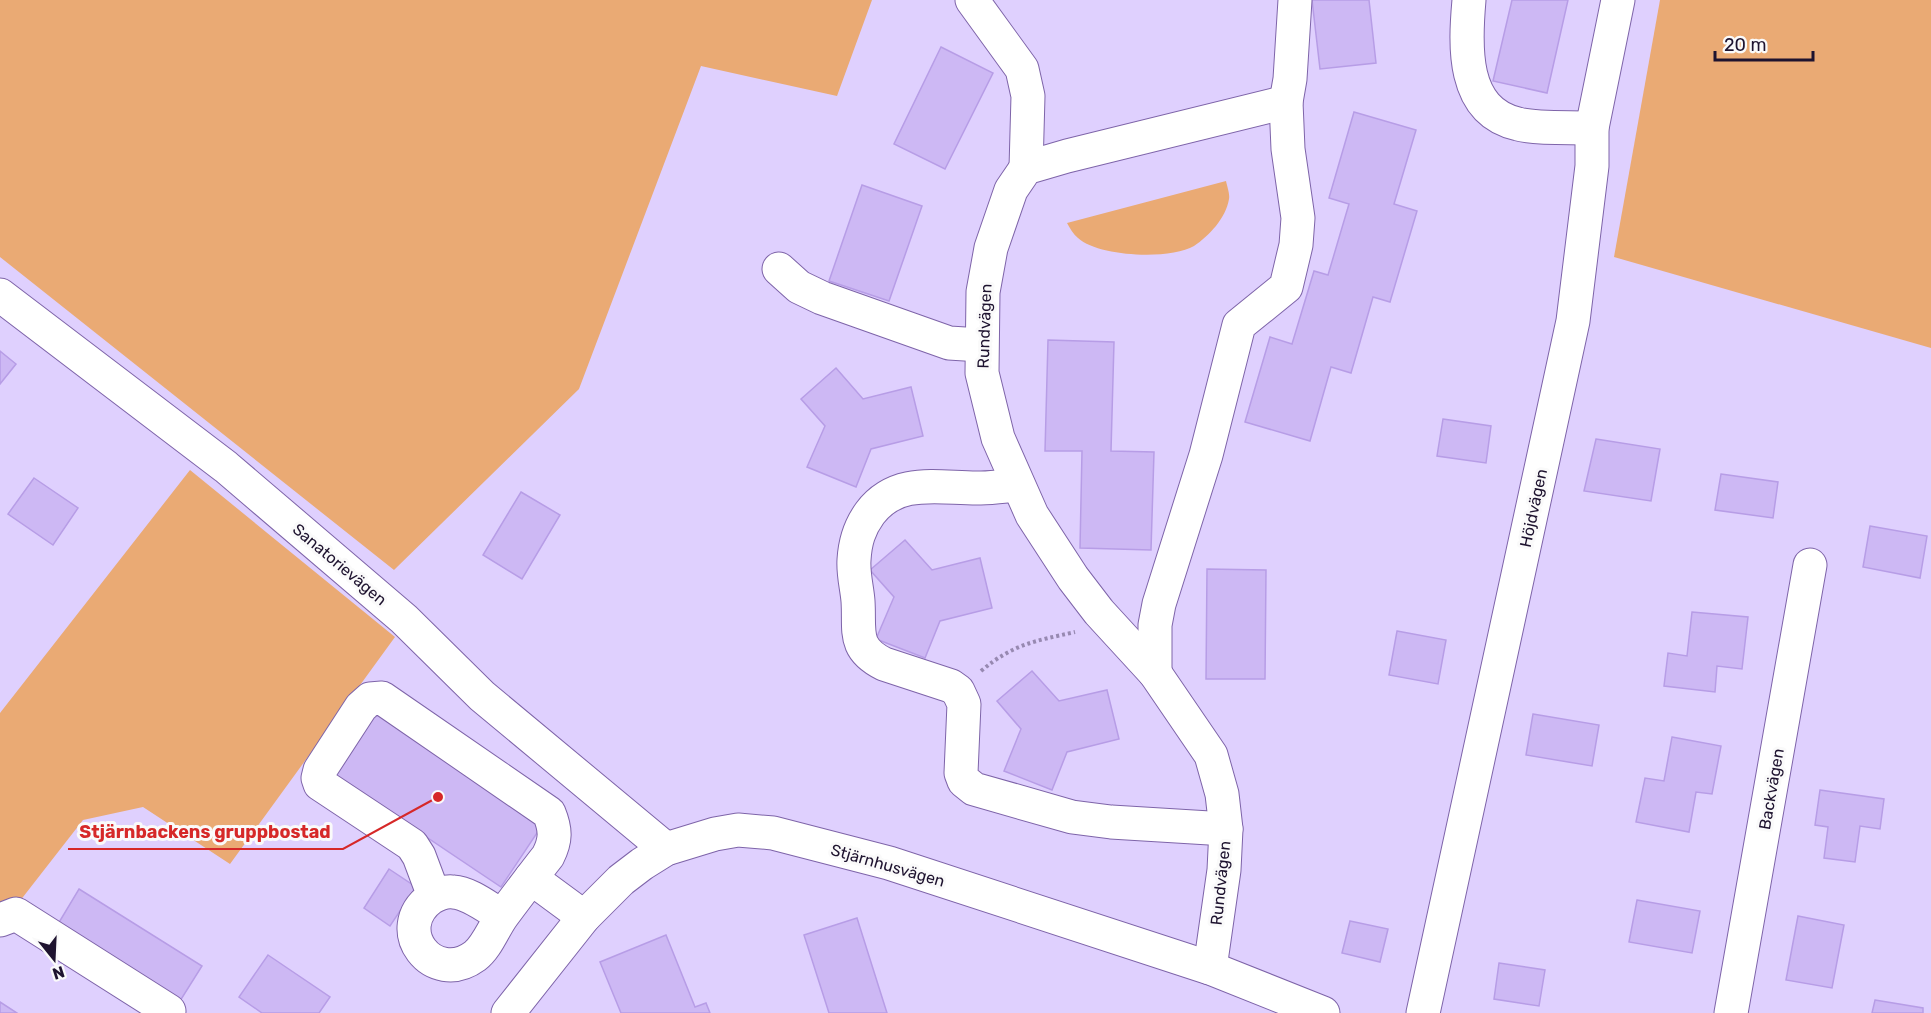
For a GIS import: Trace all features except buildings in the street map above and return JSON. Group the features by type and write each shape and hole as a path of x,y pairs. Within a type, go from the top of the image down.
{"street":[{"path":"972,0 1022,69 1028,96 1026,168 1286,102"},
{"path":"1155,673 1155,625 1159,604 1206,455 1239,325 1286,287 1296,245 1298,218 1288,148 1286,102 1290,79 1295,0"},
{"path":"1469,0 1467,58 1477,93 1487,107 1502,118 1518,125 1592,128"},
{"name":"Höjdvägen","path":"1423,1013 1573,321 1592,166 1592,128 1618,0"},
{"name":"Rundvägen","path":"1026,168 1011,190 991,248 982,292 982,373 998,438 1032,515 1073,578 1111,625 1155,673 1210,755 1222,794 1226,830 1224,870 1210,968"},
{"path":"778,269 799,287 822,298 949,343 981,345"},
{"name":"Sanatorievägen","path":"0,295 226,467 404,619 482,696 666,849"},
{"path":"1018,485 982,489 933,487 902,490 886,496 876,505 858,533 853,562 858,603 857,629 861,642 874,659 884,664 958,690 964,704 961,773 964,781 974,789 1072,817 1226,830"},
{"name":"Backvägen","path":"1731,1013 1810,565"},
{"path":"434,896 419,856 412,845 320,784 318,778 320,770 361,707 370,699 382,698 549,813 554,826 554,845 502,916 479,953 466,962 436,963 421,950 416,942 415,920 420,910 434,896 443,892 463,894 502,916"},
{"name":"Stjärnhusvägen","path":"508,1013 584,917 621,880 666,849 738,830 772,833 889,863 1210,968 1323,1013"},
{"path":"531,878 584,917"},
{"path":"0,920 16,914 169,1011"}],"path":[{"path":"958,690 998,657 1013,648 1026,643 1111,625"}],"shaded area":[{"path":"0,0 872,0 837,96 701,66 579,389 394,570 0,257"},
{"path":"1660,0 1931,0 1931,348 1614,257"},
{"path":"1226,181 1229,199 1221,220 1200,242 1183,250 1152,255 1118,253 1088,244 1073,233 1067,223"},
{"path":"190,470 395,637 230,864 143,807 83,820 9,915 0,908 0,713"}],"place":[{"name":"Stjärnbackens gruppbostad","path":"438,797"}]}
